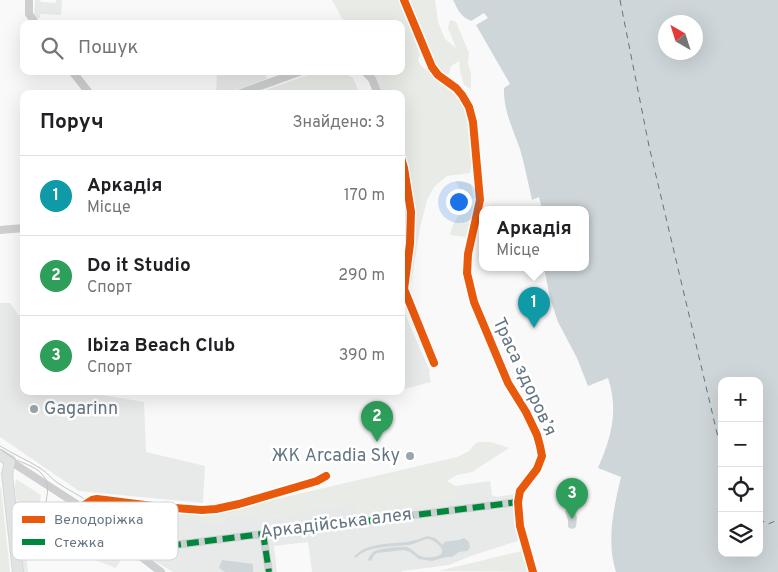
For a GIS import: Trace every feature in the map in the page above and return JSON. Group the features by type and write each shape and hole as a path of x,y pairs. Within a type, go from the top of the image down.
{"main road":[{"path":"0,455 10,461 7,474 12,519"}],"street":[{"path":"29,0 29,14 33,20"},
{"path":"75,75 87,90"},
{"path":"249,90 291,75"},
{"path":"368,75 372,79 376,90"},
{"path":"405,174 412,212 410,244 405,272"},
{"path":"0,230 20,228"},
{"path":"405,296 434,363"},
{"path":"10,461 73,502"},
{"path":"178,508 202,510 239,504 317,481 326,476"},
{"path":"90,502 97,499 121,502"},
{"name":"Аркадійська алея","path":"178,544 518,502"},
{"path":"263,533 268,572"},
{"path":"145,560 161,572"}],"shaded area":[{"path":"35,0 56,3 56,0 62,0 61,15 40,14 40,18 34,18"},
{"path":"332,0 400,0 420,55 418,60 420,65 450,87 457,94 467,111 472,147 470,173 447,176 434,187 427,200 420,228 411,283 409,284 406,284 408,179 405,167 405,90 380,90 372,75 405,75 405,20 343,20"},
{"path":"406,0 435,0 438,22 445,39 456,48 448,28 450,20 456,22 469,53 468,63 471,74 471,89 464,85 459,61 451,66 449,74 444,75 435,67 423,47"},
{"path":"453,0 778,0 778,572 616,572 611,536 621,477 598,468 607,446 612,424 613,402 611,390 608,378 588,386 577,358 558,322 550,298 545,271 589,271 589,206 541,206 539,197 532,200 522,155 505,104 504,88 510,84 476,25 488,18 484,13 471,21 462,15"},
{"path":"217,75 266,75 267,79 235,90 216,90"},
{"path":"309,75 347,75 353,78 358,90 265,90"},
{"path":"456,181 471,184 474,199 464,199"},
{"path":"405,199 408,218 405,253"},
{"path":"464,204 474,206 466,237 450,235 452,227"},
{"path":"0,303 10,303 20,317 20,395 103,395 144,402 146,452 205,466 203,503 79,491 0,437"},
{"path":"405,314 414,335 405,340"},
{"path":"414,335 430,371 431,382 405,389 405,340"},
{"path":"491,442 509,448 472,472 457,475 447,481 455,486 457,500 356,515 354,501 339,506 298,511 298,514 285,516 285,520 282,520 281,516 262,519 237,515 229,516 220,524 178,517 178,512 225,511 457,457 469,451 476,443"},
{"path":"16,479 41,495 40,502 17,502"},
{"path":"490,481 492,495 497,497 515,494 516,519 520,540 449,565 401,572 312,572 308,542 274,546 277,572 173,572 153,560 178,560 178,517 220,524 229,516 237,515 262,519 282,516 282,520 285,516 297,511 339,506 354,501 446,482 455,486"},
{"path":"1,487 10,572 0,572"},
{"path":"567,508 572,509 577,517 576,527 573,529 568,526 565,511"},
{"path":"178,528 198,531 198,534 178,537"},
{"path":"427,536 435,538 443,545 444,542 464,538 469,542 470,548 452,557 432,561 419,559 404,550 377,553 371,561 368,560 375,551 396,547 407,547 420,556 431,557 440,555 442,552 441,547 435,541 428,539 409,545 373,549 356,558 354,557 366,548 381,544 412,541"},
{"path":"526,550 531,572 438,571"},
{"path":"178,552 184,565 168,560 178,560"},
{"path":"23,560 27,560 28,572 24,572"},
{"path":"95,560 121,560 116,568"},
{"path":"222,560 253,564 253,572 225,572 219,568"}],"ferry route":[{"path":"620,0 649,146 718,437"},
{"path":"763,521 768,524 778,520"}],"tram line":[{"path":"0,446 40,468 58,483 87,502"},
{"path":"0,449 16,460 36,469 45,478 47,485 46,502"}],"marked path":[{"path":"178,545 518,502"},
{"path":"263,533 269,572"}],"cycle path":[{"name":"Траса здоров’я","path":"404,0 432,67 438,75 456,88 462,95 469,107 473,122 480,200 468,254 467,273 474,302 508,383 526,412 540,446 542,456 537,469 520,491 518,502 520,526 533,572"},
{"path":"405,174 411,212 410,244 405,282"},
{"path":"405,291 434,363"},
{"path":"178,508 202,510 239,504 317,481 326,476"},
{"path":"89,502 97,499 121,502"}],"place":[{"name":"Аркадія","path":"534,328"},
{"name":"Gagarinn","path":"34,409"},
{"name":"Do it Studio","path":"377,442"},
{"name":"ЖК Arcadia Sky","path":"410,456"},
{"name":"Ibiza Beach Club","path":"572,519"}]}
